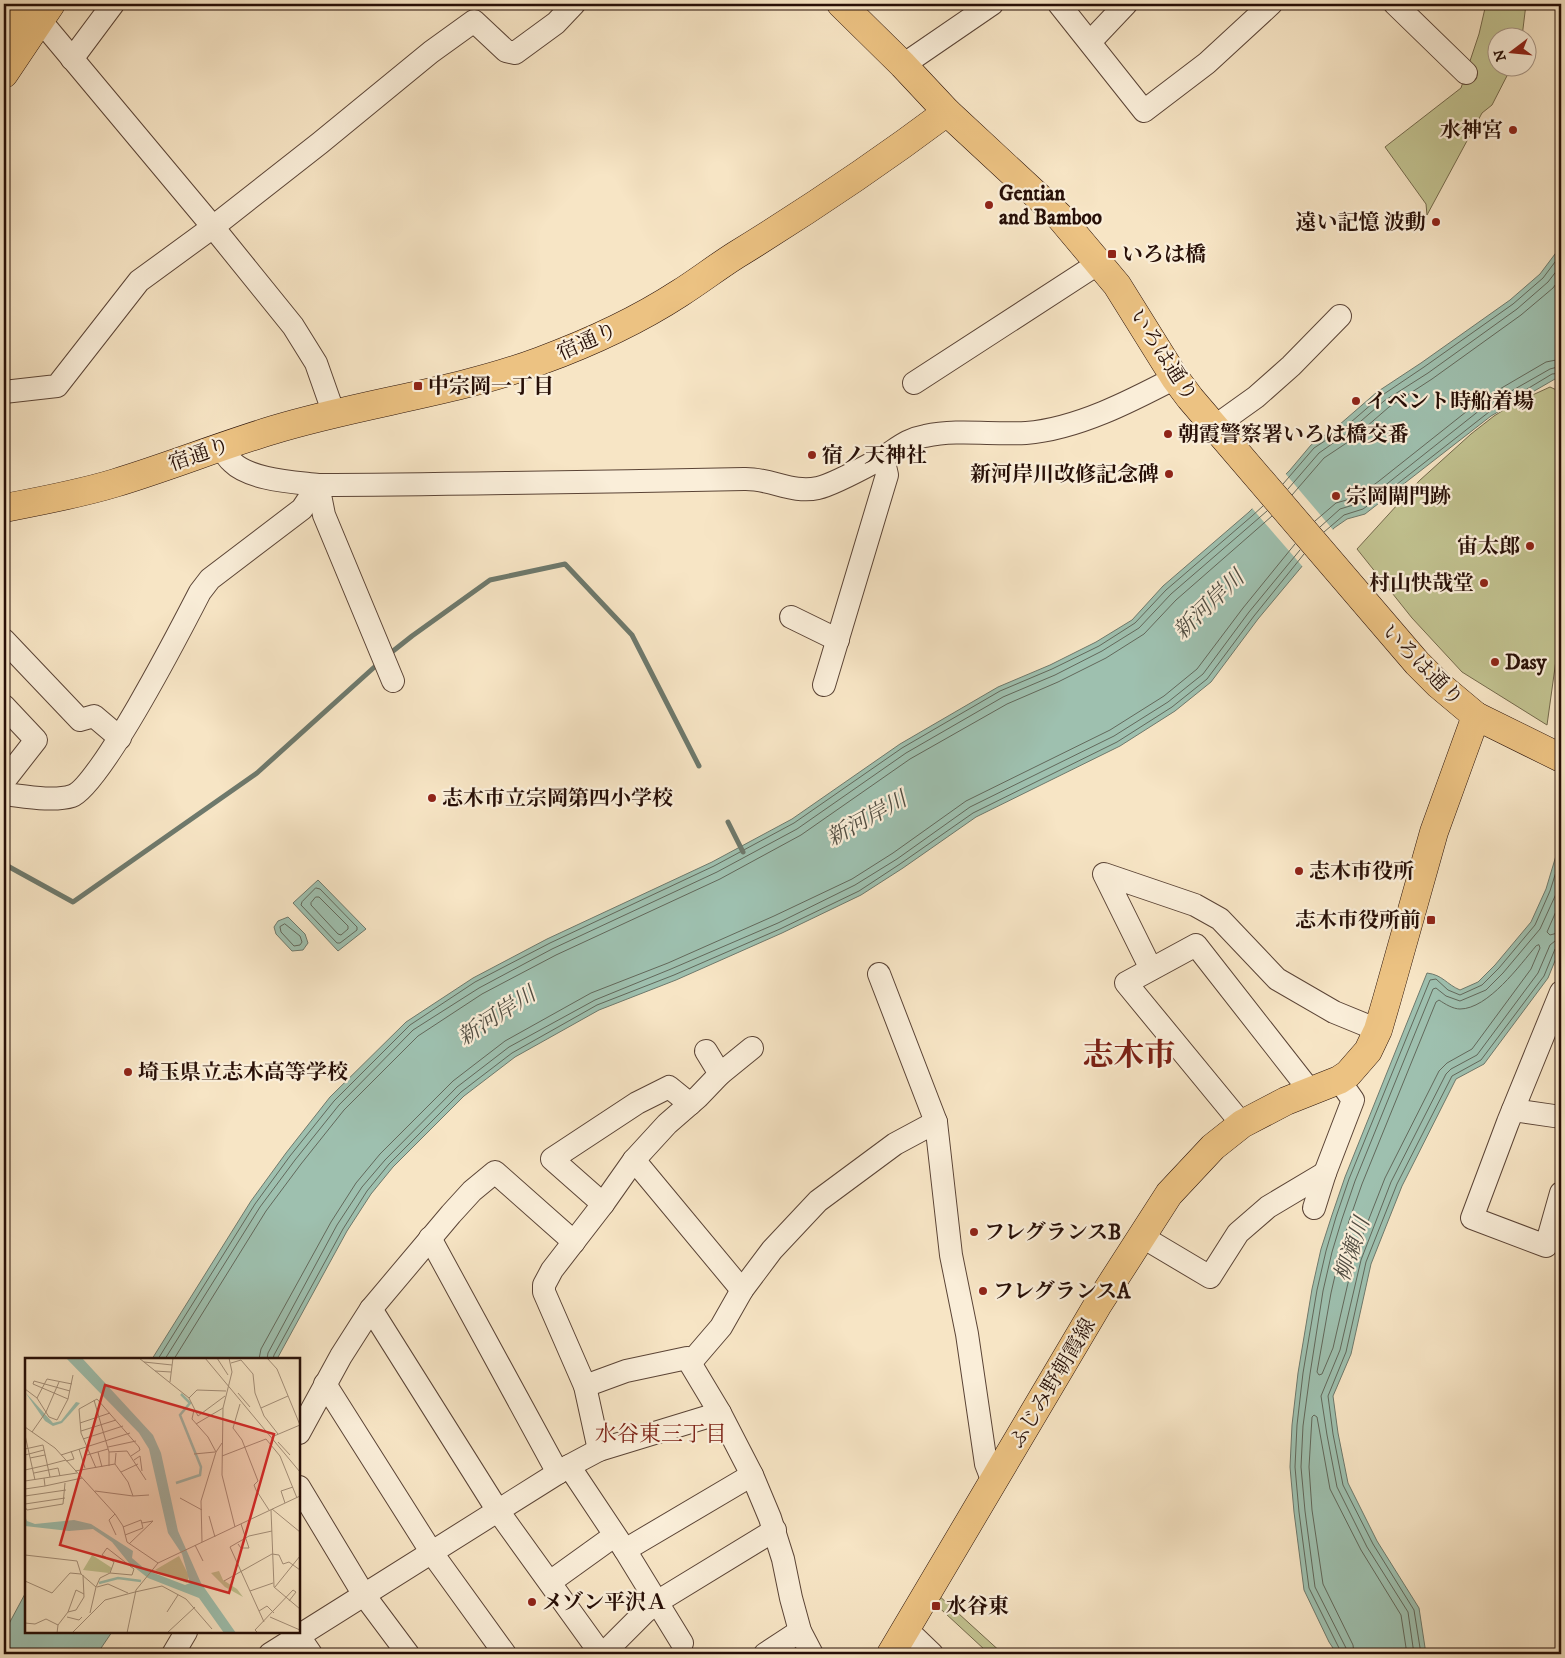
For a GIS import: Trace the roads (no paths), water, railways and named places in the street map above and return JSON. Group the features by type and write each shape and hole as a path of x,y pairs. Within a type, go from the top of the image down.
{"main road":[{"name":"いろは通り","path":"841,4 904,65 947,112 1060,216 1099,262 1132,306 1176,378 1222,436 1417,663 1439,685 1476,716 1561,758"},
{"path":"4,33 38,9"},
{"path":"4,74 38,9"},
{"name":"宿通り","path":"4,508 114,484 221,446 276,429 334,414 433,393 509,372 565,352 618,328 680,293 734,256 819,203 947,112"},
{"name":"ふじみ野朝霞線","path":"891,1654 1141,1236 1169,1194 1213,1147 1242,1124 1286,1101 1338,1080 1348,1074 1368,1052 1378,1030 1434,832 1476,716"}],"street":[{"path":"72,59 113,4"},
{"path":"4,392 57,386 139,281 212,227 432,52 474,21 506,51 515,53 556,23 574,4"},
{"path":"904,65 992,4"},
{"path":"1059,4 1144,111 1207,63 1271,4"},
{"path":"1090,42 1126,4"},
{"path":"1395,4 1466,73"},
{"path":"38,9 72,59 293,326 316,363 334,414"},
{"path":"914,384 1099,262"},
{"path":"1222,436 1256,396 1291,366 1340,316"},
{"path":"221,446 233,464 260,476 290,482 318,484 689,481 754,478 765,479 802,490 824,486 883,457 912,438 964,432 1028,432 1059,427 1120,405 1176,378"},
{"path":"824,685 887,475 883,457"},
{"path":"318,484 324,515 393,681"},
{"path":"4,794 48,798 73,796 86,787 120,738 200,592 210,579 302,509 318,484"},
{"path":"791,617 838,640"},
{"path":"4,640 80,720 94,716 120,738"},
{"path":"4,706 36,740 4,781"},
{"path":"1151,969 1104,874 1195,905 1220,919 1277,979 1334,1012 1378,1030"},
{"path":"1242,1124 1126,983 1196,945 1311,1092"},
{"path":"879,974 936,1122 951,1255 967,1334 986,1464 993,1482"},
{"path":"1561,992 1472,1218 1546,1246 1561,1193"},
{"path":"598,1450 585,1386 544,1292 544,1285 552,1270 634,1160 667,1124 720,1074 752,1048"},
{"path":"706,1051 720,1074"},
{"path":"1314,1208 1353,1100 1338,1080"},
{"path":"603,1204 552,1159 638,1103 669,1087 690,1104"},
{"path":"1513,1110 1561,1117"},
{"path":"690,1362 721,1327 742,1290 772,1250 818,1202 896,1144 936,1122"},
{"path":"634,1160 742,1290"},
{"path":"300,1431 325,1384 371,1309 472,1191 495,1172 574,1242"},
{"path":"1141,1236 1210,1278 1238,1234 1268,1207 1326,1173"},
{"path":"430,1238 564,1470 619,1543 682,1643"},
{"path":"371,1309 498,1511 602,1654 657,1602 775,1530"},
{"path":"585,1386 626,1371 687,1358 720,1413 752,1475 775,1530 800,1631 812,1654"},
{"path":"325,1384 432,1553 505,1654"},
{"path":"270,1654 302,1641 364,1595 598,1450 720,1413"},
{"path":"550,1582 619,1543 752,1475"},
{"path":"300,1489 364,1595 408,1654"},
{"path":"906,1629 932,1654"},
{"path":"764,1654 800,1631"},
{"path":"173,1654 185,1633"}],"water":[{"name":"新河岸川","path":"1561,246 1561,377 1491,416 1365,514 1347,519 1334,528 1258,619 1211,682 1175,711 1120,746 976,817 861,895 782,933 676,980 599,1010 515,1057 464,1096 393,1167 371,1194 347,1231 278,1358 153,1358 251,1201 286,1153 330,1097 406,1022 473,978 547,939 712,862 792,819 900,744 998,687 1050,665 1096,642 1132,620 1163,586 1249,512 1290,470 1311,445 1339,425 1377,392 1510,300 1540,274"},
{"name":"柳瀬川","path":"1561,839 1561,946 1548,978 1484,1064 1456,1079 1402,1186 1371,1264 1351,1354 1333,1396 1348,1483 1377,1541 1419,1608 1426,1654 1337,1654 1329,1642 1304,1590 1290,1467 1292,1425 1298,1373 1312,1289 1321,1249 1345,1177 1427,973 1441,978 1460,990 1478,982 1495,965 1531,922 1546,889"},
{"path":"318,880 366,929 338,951 293,903"},
{"path":"288,917 305,934 308,943 303,950 292,951 276,934 274,927 278,921"},
{"path":"25,1594 25,1633 111,1633 97,1654 4,1654 4,1633"}],"waterway":[{"path":"388,655 490,580 565,564 632,635 699,766"},
{"path":"4,864 73,902 257,773 380,662"},
{"path":"728,822 743,852"}],"place":[{"name":"水神宮","path":"1513,130"},
{"name":"Gentian and Bamboo","path":"989,205"},
{"name":"遠い記憶 波動","path":"1436,222"},
{"name":"いろは橋","path":"1112,254"},
{"name":"中宗岡一丁目","path":"418,386"},
{"name":"イベント時船着場","path":"1356,401"},
{"name":"朝霞警察署いろは橋交番","path":"1168,434"},
{"name":"宿ノ天神社","path":"812,455"},
{"name":"新河岸川改修記念碑","path":"1169,474"},
{"name":"宗岡閘門跡","path":"1336,496"},
{"name":"宙太郎","path":"1530,546"},
{"name":"村山快哉堂","path":"1484,583"},
{"name":"Dasy","path":"1495,662"},
{"name":"志木市立宗岡第四小学校","path":"432,798"},
{"name":"志木市役所","path":"1299,871"},
{"name":"志木市役所前","path":"1431,920"},
{"name":"埼玉県立志木高等学校","path":"128,1072"},
{"name":"フレグランスB","path":"974,1232"},
{"name":"フレグランスA","path":"983,1291"},
{"name":"メゾン平沢Ａ","path":"532,1602"},
{"name":"水谷東","path":"936,1606"}],"district":[{"name":"志木市","path":"1129,1054"},
{"name":"水谷東三丁目","path":"661,1433"}]}
